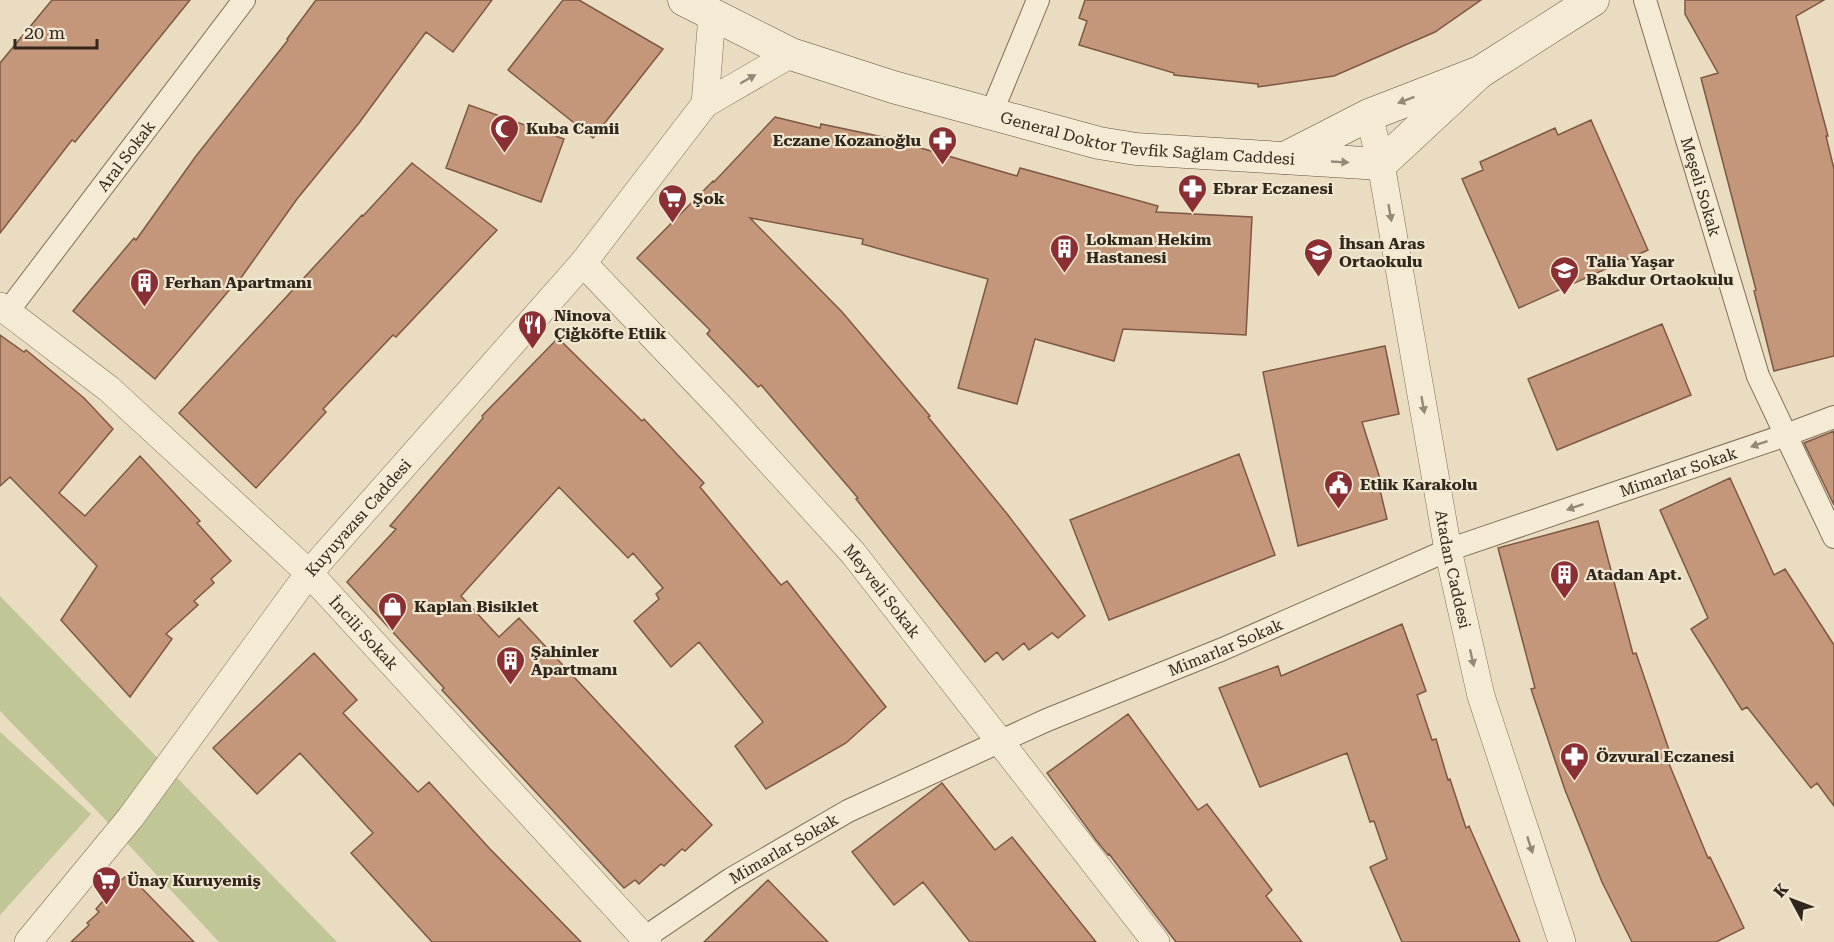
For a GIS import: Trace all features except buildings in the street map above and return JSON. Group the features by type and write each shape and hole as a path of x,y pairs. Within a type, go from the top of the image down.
{"main road":[{"name":"General Doktor Tevfik Sağlam Caddesi","path":"684,0 791,54 892,87 1099,143 1136,149 1282,159 1369,115 1480,72 1593,0"},
{"path":"1282,159 1381,164 1480,72"}],"street":[{"name":"Aral Sokak","path":"4,308 244,0"},
{"path":"990,114 1038,0"},
{"name":"Meşeli Sokak","path":"1645,0 1758,376 1834,537"},
{"path":"705,104 712,15"},
{"path":"705,104 791,54"},
{"name":"Kuyuyazısı Caddesi","path":"28,942 131,816 309,573 583,263 705,104"},
{"name":"Atadan Caddesi","path":"1369,115 1381,164 1448,550 1481,696 1562,942"},
{"name":"Meyveli Sokak","path":"583,263 723,410 853,553 1156,942"},
{"name":"İncili Sokak","path":"4,308 109,389 309,573 646,940"},
{"name":"Mimarlar Sokak","path":"646,940 731,879 848,811 1047,720 1223,649 1448,550 1834,417"}],"green space":[{"path":"0,596 337,942 219,942 0,711"},
{"path":"0,732 91,814 0,915"}],"place":[{"name":"Kuba Camii","path":"505,154"},
{"name":"Eczane Kozanoğlu","path":"942,166"},
{"name":"Ebrar Eczanesi","path":"1192,214"},
{"name":"Şok","path":"672,224"},
{"name":"Lokman Hekim Hastanesi","path":"1065,274"},
{"name":"İhsan Aras Ortaokulu","path":"1318,278"},
{"name":"Talia Yaşar Bakdur Ortaokulu","path":"1565,296"},
{"name":"Ferhan Apartmanı","path":"144,308"},
{"name":"Ninova Çiğköfte Etlik","path":"533,350"},
{"name":"Etlik Karakolu","path":"1339,510"},
{"name":"Atadan Apt.","path":"1565,600"},
{"name":"Kaplan Bisiklet","path":"393,632"},
{"name":"Şahinler Apartmanı","path":"510,686"},
{"name":"Özvural Eczanesi","path":"1575,782"},
{"name":"Ünay Kuruyemiş","path":"106,906"}]}
